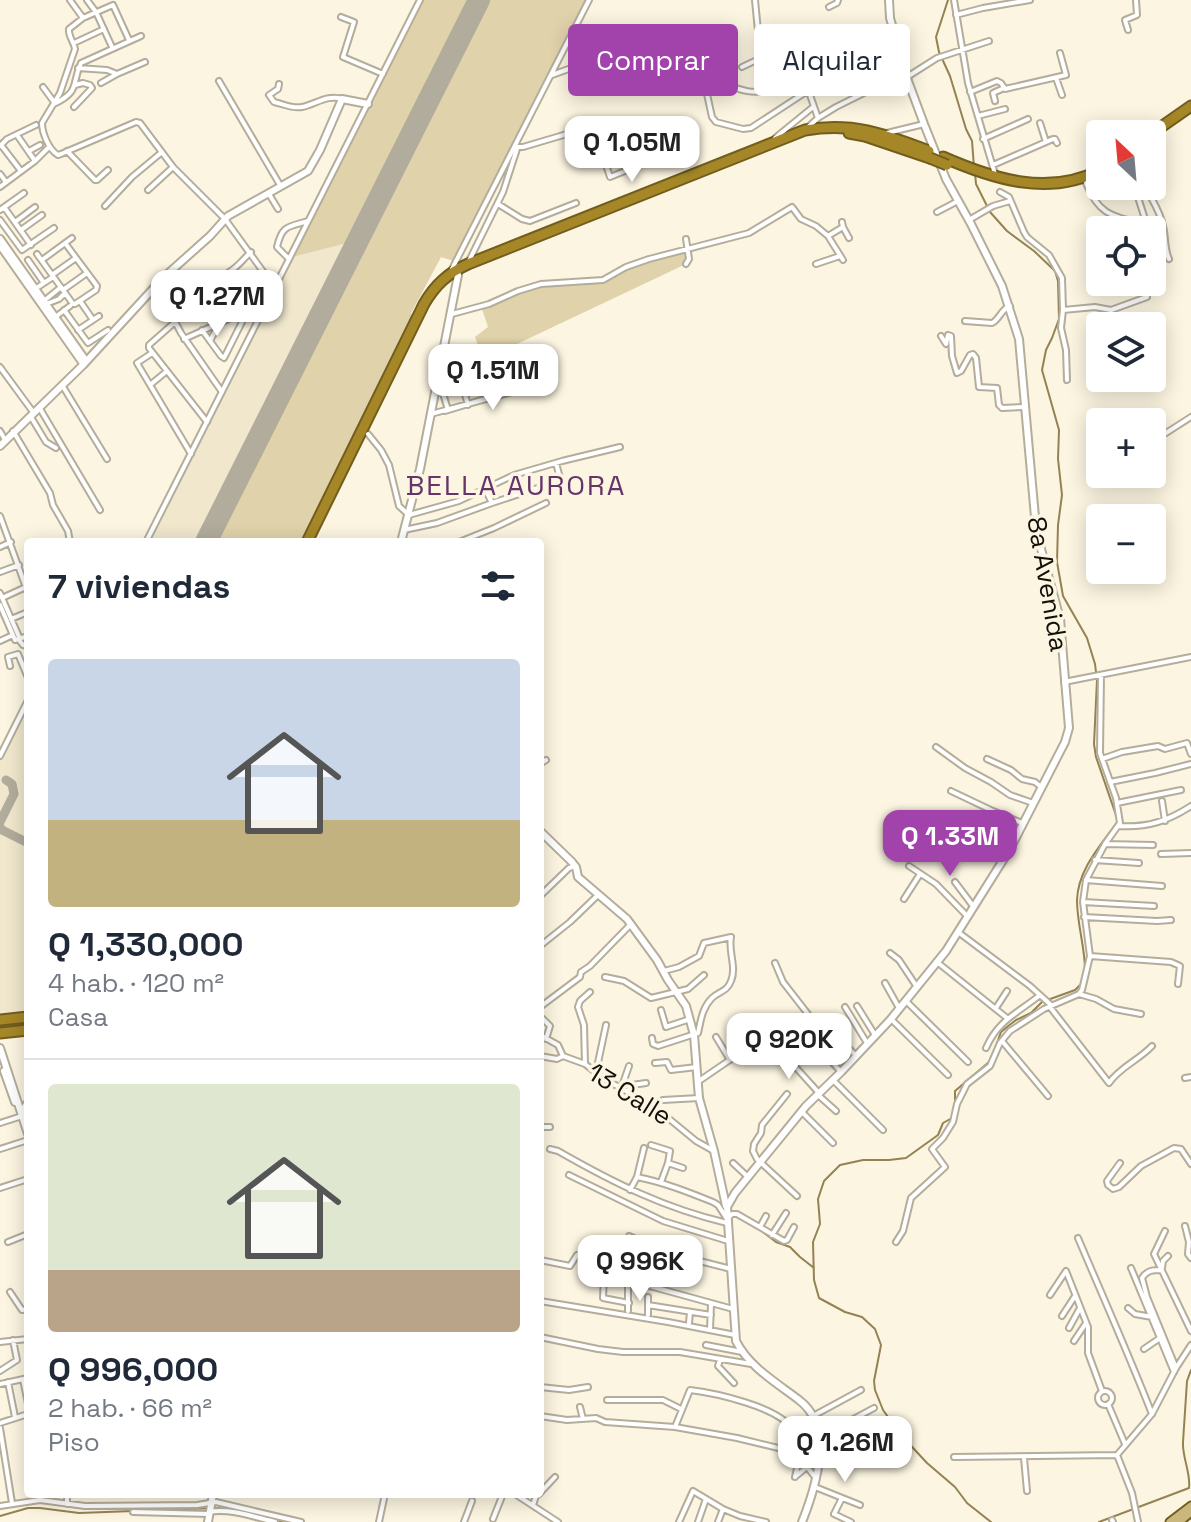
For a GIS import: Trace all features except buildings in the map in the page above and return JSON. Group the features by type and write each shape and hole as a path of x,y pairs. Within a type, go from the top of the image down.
{"highway":[{"path":"1166,124 1191,106"},
{"path":"1166,130 1191,112"},
{"path":"454,274 652,197 805,130 844,127 880,132 970,172 1030,184 1054,184 1086,177"},
{"path":"312,538 428,298 439,284 468,264 693,175 798,138 846,133 930,154"},
{"path":"652,197 693,175"},
{"path":"988,176 1030,189 1053,190 1086,183"},
{"path":"538,242 619,208 623,203"},
{"path":"312,538 368,434 431,303 454,274 512,246"},
{"path":"368,434 367,429 380,398"},
{"path":"0,1026 24,1024"}],"main road":[{"path":"1170,1522 1191,1506"},
{"path":"1179,1522 1191,1512"}],"street":[{"path":"70,0 83,18"},
{"path":"87,0 112,47"},
{"path":"148,538 420,0"},
{"path":"402,538 439,388 454,274 589,0"},
{"path":"742,67 764,55 755,0"},
{"path":"829,7 838,0"},
{"name":"8a Avenida","path":"889,0 892,24"},
{"path":"954,0 970,92 993,165"},
{"path":"956,15 1030,0"},
{"path":"1128,30 1125,21 1137,15 1136,0"},
{"path":"129,40 115,6 83,18 69,29 75,49 62,86 42,123 53,152 58,155 140,123 173,167 225,219 275,288"},
{"path":"341,17 354,21 344,58 383,75"},
{"path":"74,43 104,29"},
{"path":"53,104 72,92 78,68 86,59 141,36"},
{"path":"910,75 945,54 989,41"},
{"path":"995,101 993,93 1004,88 1066,74 1060,53"},
{"path":"101,83 145,62"},
{"path":"78,68 107,70 117,74"},
{"path":"552,75 568,69"},
{"path":"1056,78 1062,95"},
{"path":"219,81 280,185"},
{"path":"970,92 997,81 1004,88"},
{"path":"74,107 92,88 83,83 75,85"},
{"path":"279,84 278,89 269,95 274,102 286,106 301,107 332,97 368,104"},
{"name":"8a Avenida","path":"727,1207 801,1111 891,1019 937,962 1010,849 1068,734 1058,608 1037,528 1019,339 1002,286 946,179 910,85"},
{"path":"62,86 72,92"},
{"path":"43,87 53,104"},
{"path":"708,96 713,120 743,129 751,128 803,93 810,95 818,118"},
{"path":"805,130 818,118 861,96"},
{"path":"3,443 85,363 179,262 225,219 310,169 342,99"},
{"path":"768,148 813,107"},
{"path":"978,116 1005,109"},
{"path":"983,139 1028,119"},
{"path":"516,147 604,123 605,162 610,177 666,149"},
{"path":"1040,123 1046,142"},
{"path":"887,133 924,124"},
{"path":"21,171 0,146 7,139 36,125"},
{"path":"17,135 35,161"},
{"path":"988,176 993,165 1054,139 1057,143"},
{"path":"29,151 40,145"},
{"path":"468,264 498,204 516,147"},
{"path":"0,187 48,148"},
{"path":"67,151 95,180 108,170"},
{"path":"105,206 132,177 162,152"},
{"path":"0,159 7,153"},
{"path":"148,190 173,167"},
{"path":"0,174 6,182"},
{"path":"268,192 278,209"},
{"path":"1000,192 1007,195 1027,237 1044,249 1058,269 1063,288 1061,328 1066,350 1067,380"},
{"path":"24,193 2,208 31,245"},
{"path":"1094,200 1103,211 1140,223 1144,219 1139,200"},
{"path":"1152,200 1162,220 1169,259"},
{"path":"937,212 958,201"},
{"path":"969,220 993,206 1010,201"},
{"path":"498,204 530,221 576,203"},
{"path":"15,222 35,207"},
{"path":"449,315 541,284 603,280 628,266 749,233 792,207 801,219 828,236 842,258 816,264"},
{"path":"21,230 42,215"},
{"path":"0,220 22,250 54,228"},
{"path":"289,259 277,247 280,233 285,228 308,221"},
{"path":"828,236 842,224 849,238"},
{"path":"42,260 72,238"},
{"path":"0,239 85,363"},
{"path":"686,239 689,259 686,264"},
{"path":"37,254 73,304 97,289 65,243"},
{"path":"0,247 85,363"},
{"path":"229,272 237,268 251,252"},
{"path":"38,287 76,258"},
{"path":"28,260 44,283"},
{"path":"45,303 87,273"},
{"path":"167,308 213,278 217,283"},
{"path":"156,286 184,339 222,392"},
{"path":"45,303 59,299 63,290"},
{"path":"1063,310 1095,307 1115,310 1146,296"},
{"path":"80,301 93,320"},
{"path":"58,315 70,306"},
{"path":"965,321 992,323 1010,306"},
{"path":"64,310 89,344 108,330"},
{"path":"184,339 202,330 221,321 242,312 246,314 224,358 202,330"},
{"path":"78,330 99,316"},
{"path":"210,341 221,321"},
{"path":"175,322 149,348 207,422"},
{"path":"941,336 946,344 948,335 951,336 957,373 973,354 978,386 997,388 998,402 1002,408 1024,407"},
{"path":"152,353 137,362 191,454"},
{"path":"439,388 466,380 461,358"},
{"path":"0,367 46,442 56,448"},
{"path":"431,414 530,386 524,367"},
{"path":"150,385 167,371"},
{"path":"504,374 509,392"},
{"path":"484,379 489,398"},
{"path":"462,384 468,404"},
{"path":"62,385 107,459"},
{"path":"439,388 447,410"},
{"path":"39,407 100,510"},
{"path":"1166,433 1191,417"},
{"path":"0,431 3,443"},
{"path":"13,431 50,492 69,538"},
{"path":"368,434 389,465 399,506 409,515"},
{"path":"409,515 459,501 514,475 620,447"},
{"path":"404,530 437,523 559,481 556,463"},
{"path":"485,489 492,503"},
{"path":"469,538 546,503"},
{"path":"0,519 24,581"},
{"path":"0,547 11,542"},
{"path":"0,572 19,565"},
{"path":"24,591 0,599 17,639 24,645"},
{"path":"0,641 24,637"},
{"path":"10,666 8,657 18,654 24,668"},
{"path":"1064,682 1191,657"},
{"path":"896,1242 903,1231 911,1198 945,1167 932,1149 953,1122 957,1104 967,1084 990,1066 1010,1031 1049,1005 1079,994 1083,988 1090,956 1083,902 1086,880 1095,860 1119,826 1117,803 1100,748 1100,676"},
{"path":"1,751 24,708"},
{"path":"1102,759 1122,752 1158,746 1164,749 1187,743 1191,754"},
{"path":"936,747 1008,794 1035,804"},
{"path":"987,759 1042,789"},
{"path":"1110,782 1191,764"},
{"path":"1117,803 1181,790"},
{"path":"951,791 1024,824"},
{"path":"1162,801 1165,821"},
{"path":"1119,826 1165,821 1191,806"},
{"path":"938,819 1010,849"},
{"path":"544,835 575,866 578,877 631,924 684,1002 694,1035 699,1098 727,1207 738,1345 754,1365 802,1402 813,1416 818,1437 816,1484 802,1522"},
{"path":"1105,844 1153,845"},
{"path":"1161,854 1191,853"},
{"path":"1095,860 1139,863"},
{"path":"544,892 575,866"},
{"path":"909,866 936,884 968,917"},
{"path":"904,899 921,874"},
{"path":"1086,880 1162,886"},
{"path":"955,882 974,907"},
{"path":"544,943 598,895"},
{"path":"1083,902 1154,906"},
{"path":"1084,917 1171,920"},
{"path":"544,1005 580,977 583,970 631,924"},
{"path":"958,932 1041,996 1109,1083 1119,1071 1143,1056 1152,1046"},
{"path":"652,1038 653,1044 658,1046 698,1033 701,1014 712,998 730,985 734,973 731,937 706,942 699,956 664,971"},
{"path":"890,953 899,960 917,987"},
{"path":"1090,956 1171,962 1180,966 1178,984"},
{"path":"937,962 1007,1018"},
{"path":"775,963 783,982 811,1018 804,1031 841,1072"},
{"path":"605,977 624,981 651,998 691,987 704,975"},
{"path":"885,983 899,1008"},
{"path":"996,1008 1007,991"},
{"path":"585,1064 584,1025 578,1007 590,992"},
{"path":"1079,994 1114,1009 1141,1014"},
{"path":"986,1048 1007,1018 1041,996"},
{"path":"906,1001 968,1062"},
{"path":"857,1006 875,1035"},
{"path":"845,1007 867,1043"},
{"path":"661,1010 666,1027 690,1019"},
{"path":"891,1019 948,1075"},
{"path":"544,1020 550,1026 546,1039 558,1045 563,1056"},
{"path":"755,1020 751,1028 759,1041"},
{"path":"697,1082 772,1030 766,1021"},
{"path":"596,1072 606,1025"},
{"path":"832,1030 856,1056"},
{"path":"716,1037 730,1060"},
{"path":"1002,1041 1048,1096"},
{"path":"0,1048 23,1111"},
{"path":"781,1051 836,1111"},
{"name":"13 Calle","path":"544,1057 557,1059 563,1056 585,1064 656,1108 696,1141 714,1151"},
{"path":"0,1061 14,1101 23,1111"},
{"path":"655,1063 667,1062 671,1070 697,1067"},
{"path":"621,1089 629,1066"},
{"path":"833,1080 883,1130"},
{"path":"628,1091 632,1085 646,1083"},
{"path":"0,1091 9,1088"},
{"path":"787,1094 762,1125 753,1151 797,1196"},
{"path":"663,1100 699,1098"},
{"path":"0,1123 23,1111"},
{"path":"801,1111 833,1143"},
{"path":"544,1127 550,1127"},
{"path":"0,1149 24,1139"},
{"path":"651,1145 669,1150 661,1182"},
{"path":"1120,1163 1107,1181 1113,1189 1119,1187 1138,1167 1176,1147 1181,1149 1191,1164"},
{"path":"630,1190 637,1177 644,1148"},
{"path":"550,1149 630,1190 696,1215 727,1221"},
{"path":"668,1163 683,1168"},
{"path":"733,1163 748,1177"},
{"path":"569,1175 663,1221 728,1241"},
{"path":"637,1177 661,1182 713,1202 727,1221"},
{"path":"0,1188 24,1180"},
{"path":"772,1235 786,1213"},
{"path":"727,1221 732,1214 737,1214 785,1241 794,1227"},
{"path":"760,1227 766,1216"},
{"path":"1185,1226 1191,1258"},
{"path":"1165,1231 1154,1254 1191,1331"},
{"path":"8,1242 24,1236"},
{"path":"629,1236 668,1253 731,1269"},
{"path":"1078,1238 1152,1414"},
{"path":"544,1261 570,1266 577,1255 646,1285 733,1309"},
{"path":"1162,1270 1163,1261 1168,1256"},
{"path":"1131,1268 1175,1370"},
{"path":"1162,1270 1150,1270 1142,1278 1175,1370"},
{"path":"1050,1295 1066,1271 1088,1327 1088,1353 1102,1391"},
{"path":"604,1275 603,1298 629,1303"},
{"path":"628,1277 628,1311"},
{"path":"10,1292 24,1310"},
{"path":"1062,1316 1075,1296"},
{"path":"648,1297 648,1315"},
{"path":"544,1302 735,1335"},
{"path":"710,1330 711,1304"},
{"path":"648,1305 711,1315"},
{"path":"669,1308 669,1319"},
{"path":"1069,1328 1080,1308"},
{"path":"1128,1308 1135,1314 1152,1317"},
{"path":"689,1323 690,1312"},
{"path":"1074,1341 1086,1323"},
{"path":"544,1338 611,1351 680,1352 754,1365"},
{"path":"1144,1349 1160,1338"},
{"path":"0,1342 24,1339"},
{"path":"0,1371 17,1360 13,1340"},
{"path":"706,1345 743,1352"},
{"path":"1117,1455 1152,1414 1191,1345"},
{"path":"720,1360 718,1366 734,1383"},
{"path":"0,1384 24,1378"},
{"path":"8,1382 15,1417"},
{"path":"544,1387 569,1390 588,1387"},
{"path":"675,1427 688,1392 692,1389 764,1409 792,1428 799,1453 795,1477 807,1467 816,1484 860,1505"},
{"path":"813,1416 861,1390"},
{"path":"1102,1391 1112,1395 1108,1404"},
{"path":"1102,1391 1099,1401 1108,1404"},
{"path":"607,1400 663,1400 681,1409"},
{"path":"1108,1404 1125,1444"},
{"path":"580,1407 583,1419"},
{"path":"818,1437 874,1408"},
{"path":"0,1415 12,1503"},
{"path":"0,1424 24,1415"},
{"path":"544,1417 567,1420 596,1418 605,1422 675,1427 799,1453"},
{"path":"819,1455 839,1455 886,1427"},
{"path":"954,1457 1117,1455"},
{"path":"1117,1455 1132,1493 1138,1522"},
{"path":"1024,1457 1027,1491"},
{"path":"544,1488 555,1477"},
{"path":"679,1522 691,1491 723,1509 762,1521"},
{"path":"0,1506 40,1498"},
{"path":"48,1498 67,1504 209,1511"},
{"path":"67,1498 67,1504"},
{"path":"379,1522 384,1498"},
{"path":"493,1519 501,1498"},
{"path":"522,1498 558,1522"},
{"path":"533,1505 535,1498"},
{"path":"842,1498 834,1514 851,1522"},
{"path":"698,1522 706,1499"},
{"path":"464,1522 472,1501"},
{"path":"209,1511 216,1502 301,1522"},
{"path":"718,1522 723,1509"},
{"path":"133,1512 220,1511 275,1522"},
{"path":"738,1522 740,1516"}],"shaded area":[{"path":"422,0 586,0 574,24 568,24 568,36 454,261 441,257 411,313 412,319 390,367 302,538 149,538"},
{"path":"423,0 473,0 351,242 292,257 358,123"},
{"path":"487,0 586,0 574,24 568,24 568,36 454,261 441,257 411,313 412,319 302,538 214,538"},
{"path":"687,249 686,264 483,360 475,337 488,327 481,306 531,287 603,280 628,266"},
{"path":"24,712 24,1014 0,1017 0,758"}],"waterway":[{"path":"948,0 936,37 972,141 974,167"},
{"path":"975,173 976,184 990,212 1007,231 1055,271 1058,281 1059,319 1046,350 1042,370 1059,430 1062,495 1057,562 1063,596 1087,638 1095,664 1094,744 1118,821 1092,858 1078,889 1077,909 1085,970"},
{"path":"992,1057 1001,1032 1007,1027 1031,1013 1042,1002 1075,990 1081,984"},
{"path":"955,1104 955,1091 989,1062"},
{"path":"952,1118 943,1123 938,1135 906,1158 863,1160 840,1165 824,1181 818,1199 820,1224 813,1242 814,1280 819,1298 862,1317 875,1329 881,1345 875,1390 883,1410 901,1435 955,1487 967,1503 991,1522"},
{"path":"735,1216 746,1221"},
{"path":"758,1228 776,1242 790,1247 814,1268"},
{"path":"1099,1522 1189,1488 1183,1442 1187,1381 1191,1370"},
{"path":"0,1516 28,1508 79,1513 133,1511"},
{"path":"148,1510 233,1510"},
{"path":"255,1515 284,1522"}],"taxiway":[{"path":"0,822 14,794 12,784 6,780"},
{"path":"0,827 24,841"}],"runway":[{"path":"208,538 479,0"}],"district":[{"name":"BELLA AURORA","path":"516,485"}]}
